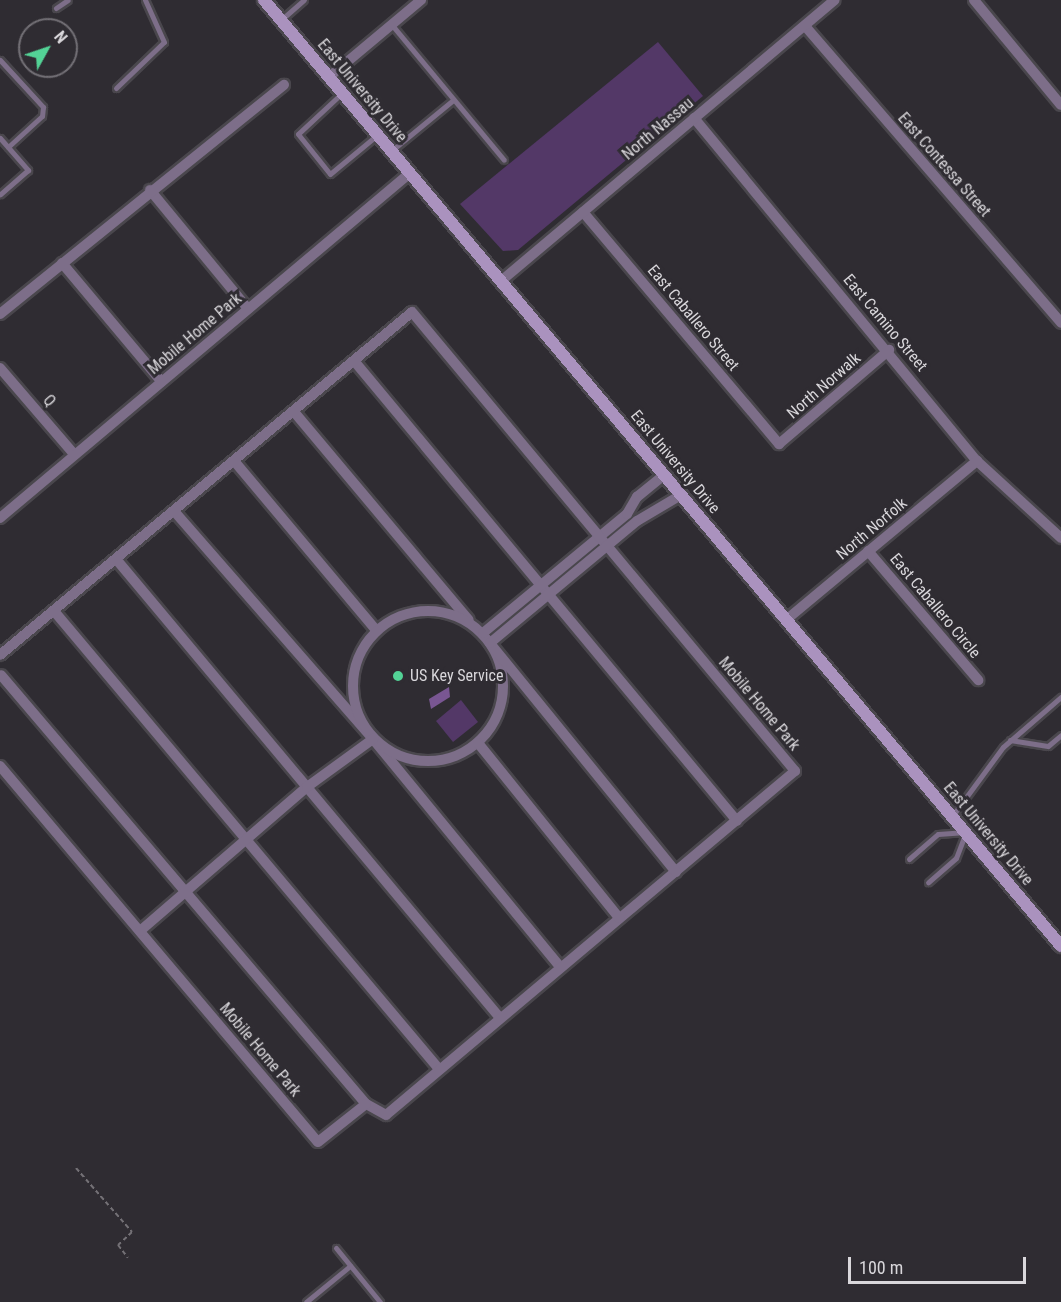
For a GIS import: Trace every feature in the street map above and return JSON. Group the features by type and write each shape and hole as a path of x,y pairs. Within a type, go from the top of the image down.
{"main road":[{"name":"East University Drive","path":"264,0 1061,946"}],"street":[{"path":"329,77 422,0"},
{"name":"North Nassau","path":"501,281 835,0"},
{"path":"974,0 1061,105"},
{"name":"East Contessa Street","path":"805,26 1061,323"},
{"path":"0,314 150,190 284,85"},
{"name":"East Camino Street","path":"694,118 889,350 977,461 1061,538"},
{"name":"Mobile Home Park","path":"0,518 410,173"},
{"path":"150,190 248,309"},
{"name":"East Caballero Street","path":"583,212 779,444"},
{"path":"62,263 162,382"},
{"name":"Mobile Home Park","path":"0,766 318,1142 366,1104 386,1115 795,771 412,312 355,363"},
{"name":"North Norwalk","path":"779,444 889,350"},
{"path":"0,655 355,363 737,821"},
{"name":"Q","path":"0,368 74,454"},
{"path":"295,413 473,625"},
{"name":"North Norfolk","path":"786,620 977,461"},
{"path":"235,462 376,630"},
{"path":"483,633 599,538 664,475"},
{"path":"490,643 606,547 681,495"},
{"path":"174,511 373,739 560,967"},
{"name":"East Caballero Circle","path":"868,550 978,680"},
{"path":"116,559 500,1018"},
{"path":"490,643 502,673 501,706 478,743 437,762 392,753 373,739 359,719 353,687 361,649 376,630 398,616 424,610 450,613 483,633 676,872"},
{"path":"54,611 439,1069"},
{"path":"0,674 366,1104"},
{"path":"140,931 307,787 373,739"},
{"path":"478,743 619,918"}],"lane":[{"path":"56,8 68,0"},
{"path":"116,88 164,42 145,0"},
{"path":"281,21 304,0"},
{"path":"392,25 504,160"},
{"path":"0,60 43,107 42,116 8,147"},
{"path":"342,93 297,132 330,174 378,135"},
{"path":"392,151 453,100"},
{"path":"0,138 28,170 0,194"},
{"path":"952,816 1010,740 1061,698"},
{"path":"1010,740 1048,746 1061,735"},
{"path":"909,859 938,834 966,832 956,858 928,882"},
{"path":"336,1248 380,1302"},
{"path":"306,1302 350,1266"}],"path":[{"path":"76,1168 132,1232 118,1245 128,1258"}],"shaded area":[{"path":"658,42 703,96 518,250 503,251 460,204"},
{"path":"449,687 450,697 431,709 429,699"},
{"path":"461,700 478,722 453,742 436,721"}],"place":[{"name":"US Key Service","path":"398,676"}]}
